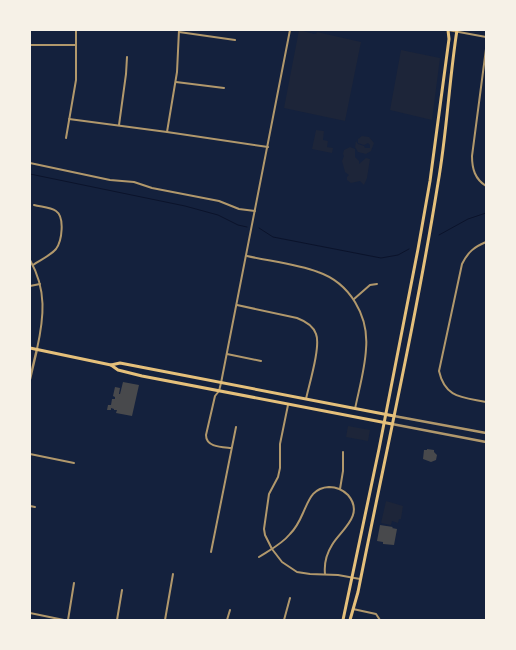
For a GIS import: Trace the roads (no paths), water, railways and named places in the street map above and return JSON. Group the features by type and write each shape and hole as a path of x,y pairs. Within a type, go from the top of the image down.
{"main road":[{"path":"343,620 353,577 419,245 430,181 449,39 448,30"},
{"path":"350,620 394,416 439,182 447,121 454,45 457,31"},
{"path":"30,348 112,365 120,363 394,416"},
{"path":"112,365 118,370 288,405 392,424"}],"street":[{"path":"66,138 76,80 76,30"},
{"path":"231,448 212,445 206,440 209,419 215,396 219,391 227,354 290,30"},
{"path":"448,30 486,37"},
{"path":"167,132 176,82 179,31 235,40"},
{"path":"30,45 76,45"},
{"path":"486,49 472,165 477,178 486,186"},
{"path":"119,125 127,56"},
{"path":"176,82 224,88"},
{"path":"69,119 268,147"},
{"path":"30,163 110,180 134,182 152,188 219,201 239,209 255,211"},
{"path":"33,265 45,258 56,248 62,224 60,215 57,212 49,208 34,205"},
{"path":"486,242 475,247 465,257 462,264 439,371 442,382 451,392 458,396 486,402"},
{"path":"247,256 319,272 341,285 354,299 362,314 367,340 365,359 355,409"},
{"path":"30,260 40,284 44,309 43,322 30,379"},
{"path":"30,286 40,284"},
{"path":"354,299 370,285 377,284"},
{"path":"237,305 297,318 304,321 313,329 316,334 317,347 306,399"},
{"path":"227,354 261,361"},
{"path":"288,405 280,444 280,468 278,477 269,494 264,528 265,535 272,549 282,562 297,572 353,577 360,579"},
{"path":"394,416 486,433"},
{"path":"392,424 486,442"},
{"path":"211,552 236,427"},
{"path":"340,489 343,471 343,452"},
{"path":"30,454 74,463"},
{"path":"259,557 284,541 293,530 311,496 316,491 327,487 340,489 350,498 353,504 353,515 349,525 337,537 331,546 325,564 325,574"},
{"path":"30,506 36,507"},
{"path":"165,620 173,574"},
{"path":"68,620 74,582"},
{"path":"117,620 122,590"},
{"path":"284,620 290,598"},
{"path":"353,609 376,614 380,620"},
{"path":"227,620 230,610"},
{"path":"30,612 64,620"}],"waterway":[{"path":"30,174 185,206 218,215 238,225 247,227"},
{"path":"439,235 468,219 486,213"},
{"path":"259,228 273,237 381,258 398,255 409,249"}]}
